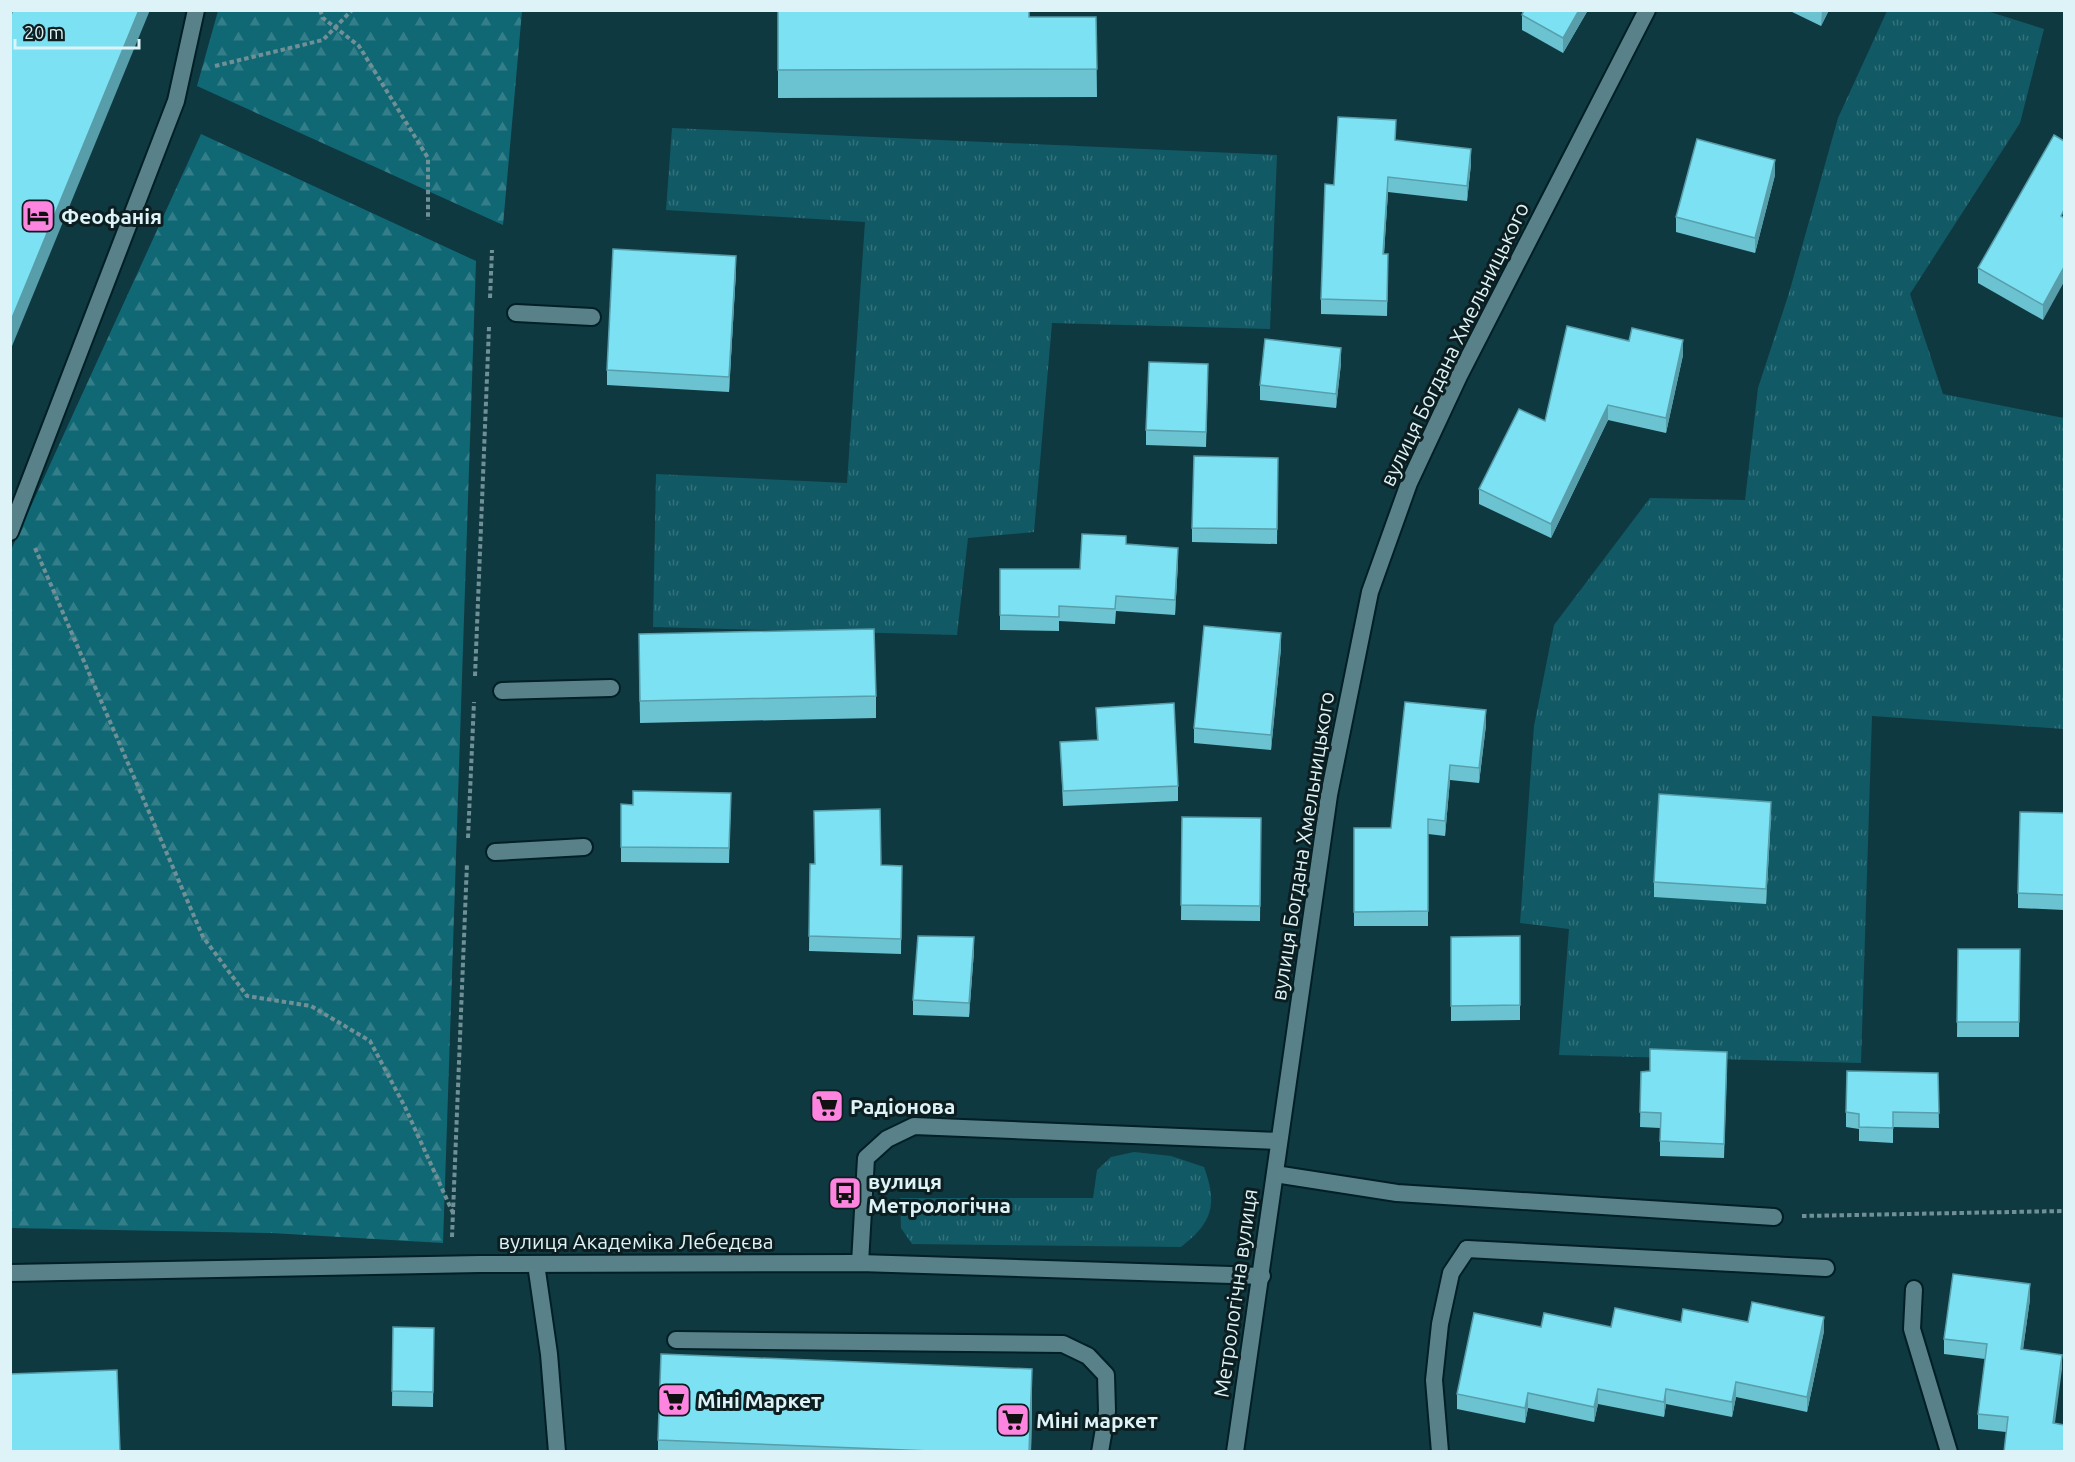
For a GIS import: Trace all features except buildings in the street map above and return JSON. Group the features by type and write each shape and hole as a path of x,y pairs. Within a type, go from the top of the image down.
{"street":[{"path":"10,532 176,100 196,10"},
{"name":"вулиця Богдана Хмельницького","path":"1279,1141 1329,795 1370,592 1409,483 1459,376 1647,10"},
{"path":"516,313 592,317"},
{"path":"502,691 611,688"},
{"path":"495,852 584,848"},
{"path":"860,1263 866,1158 887,1139 914,1126 1279,1141"},
{"name":"Метрологічна вулиця","path":"1235,1452 1262,1276 1279,1141"},
{"path":"1275,1174 1397,1193 1774,1217"},
{"path":"1440,1452 1434,1380 1440,1324 1451,1273 1467,1249 1826,1268"},
{"name":"вулиця Академіка Лебедєва","path":"10,1273 450,1264 860,1263 1262,1276"},
{"path":"536,1264 549,1354 558,1452"},
{"path":"1914,1289 1912,1329 1949,1452"},
{"path":"676,1340 1063,1344 1088,1356 1106,1375 1107,1411 1100,1452"}],"path":[{"path":"320,10 323,18 359,46 428,158 428,220"},
{"path":"182,75 323,40 352,10"},
{"path":"490,309 492,250"},
{"path":"475,678 489,321"},
{"path":"33,543 203,937 247,996 312,1006 370,1041 405,1107 453,1213"},
{"path":"468,844 474,690"},
{"path":"450,1264 467,856"},
{"path":"1774,1217 2064,1211"}],"green space":[{"path":"218,11 522,11 503,225 197,86"},
{"path":"1887,11 1987,11 2044,29 2020,123 1910,294 1943,394 2064,418 2064,729 1872,716 1861,1063 1559,1055 1569,929 1520,923 1534,726 1554,625 1650,498 1745,500 1758,388 1789,293 1838,118"},
{"path":"672,128 1277,155 1270,329 1052,323 1034,532 968,538 957,635 653,627 656,474 847,483 865,222 666,210"},
{"path":"201,134 476,261 443,1243 271,1233 11,1228 11,550"},
{"path":"1134,1152 1171,1156 1204,1167 1211,1192 1209,1212 1200,1230 1181,1247 912,1244 901,1228 900,1198 1093,1198 1097,1170 1111,1157"}],"place":[{"name":"Феофанія","path":"38,216"},
{"name":"Радіонова","path":"827,1106"},
{"name":"вулиця Метрологічна","path":"845,1193"},
{"name":"Міні Маркет","path":"674,1400"},
{"name":"Міні маркет","path":"1013,1420"}]}
